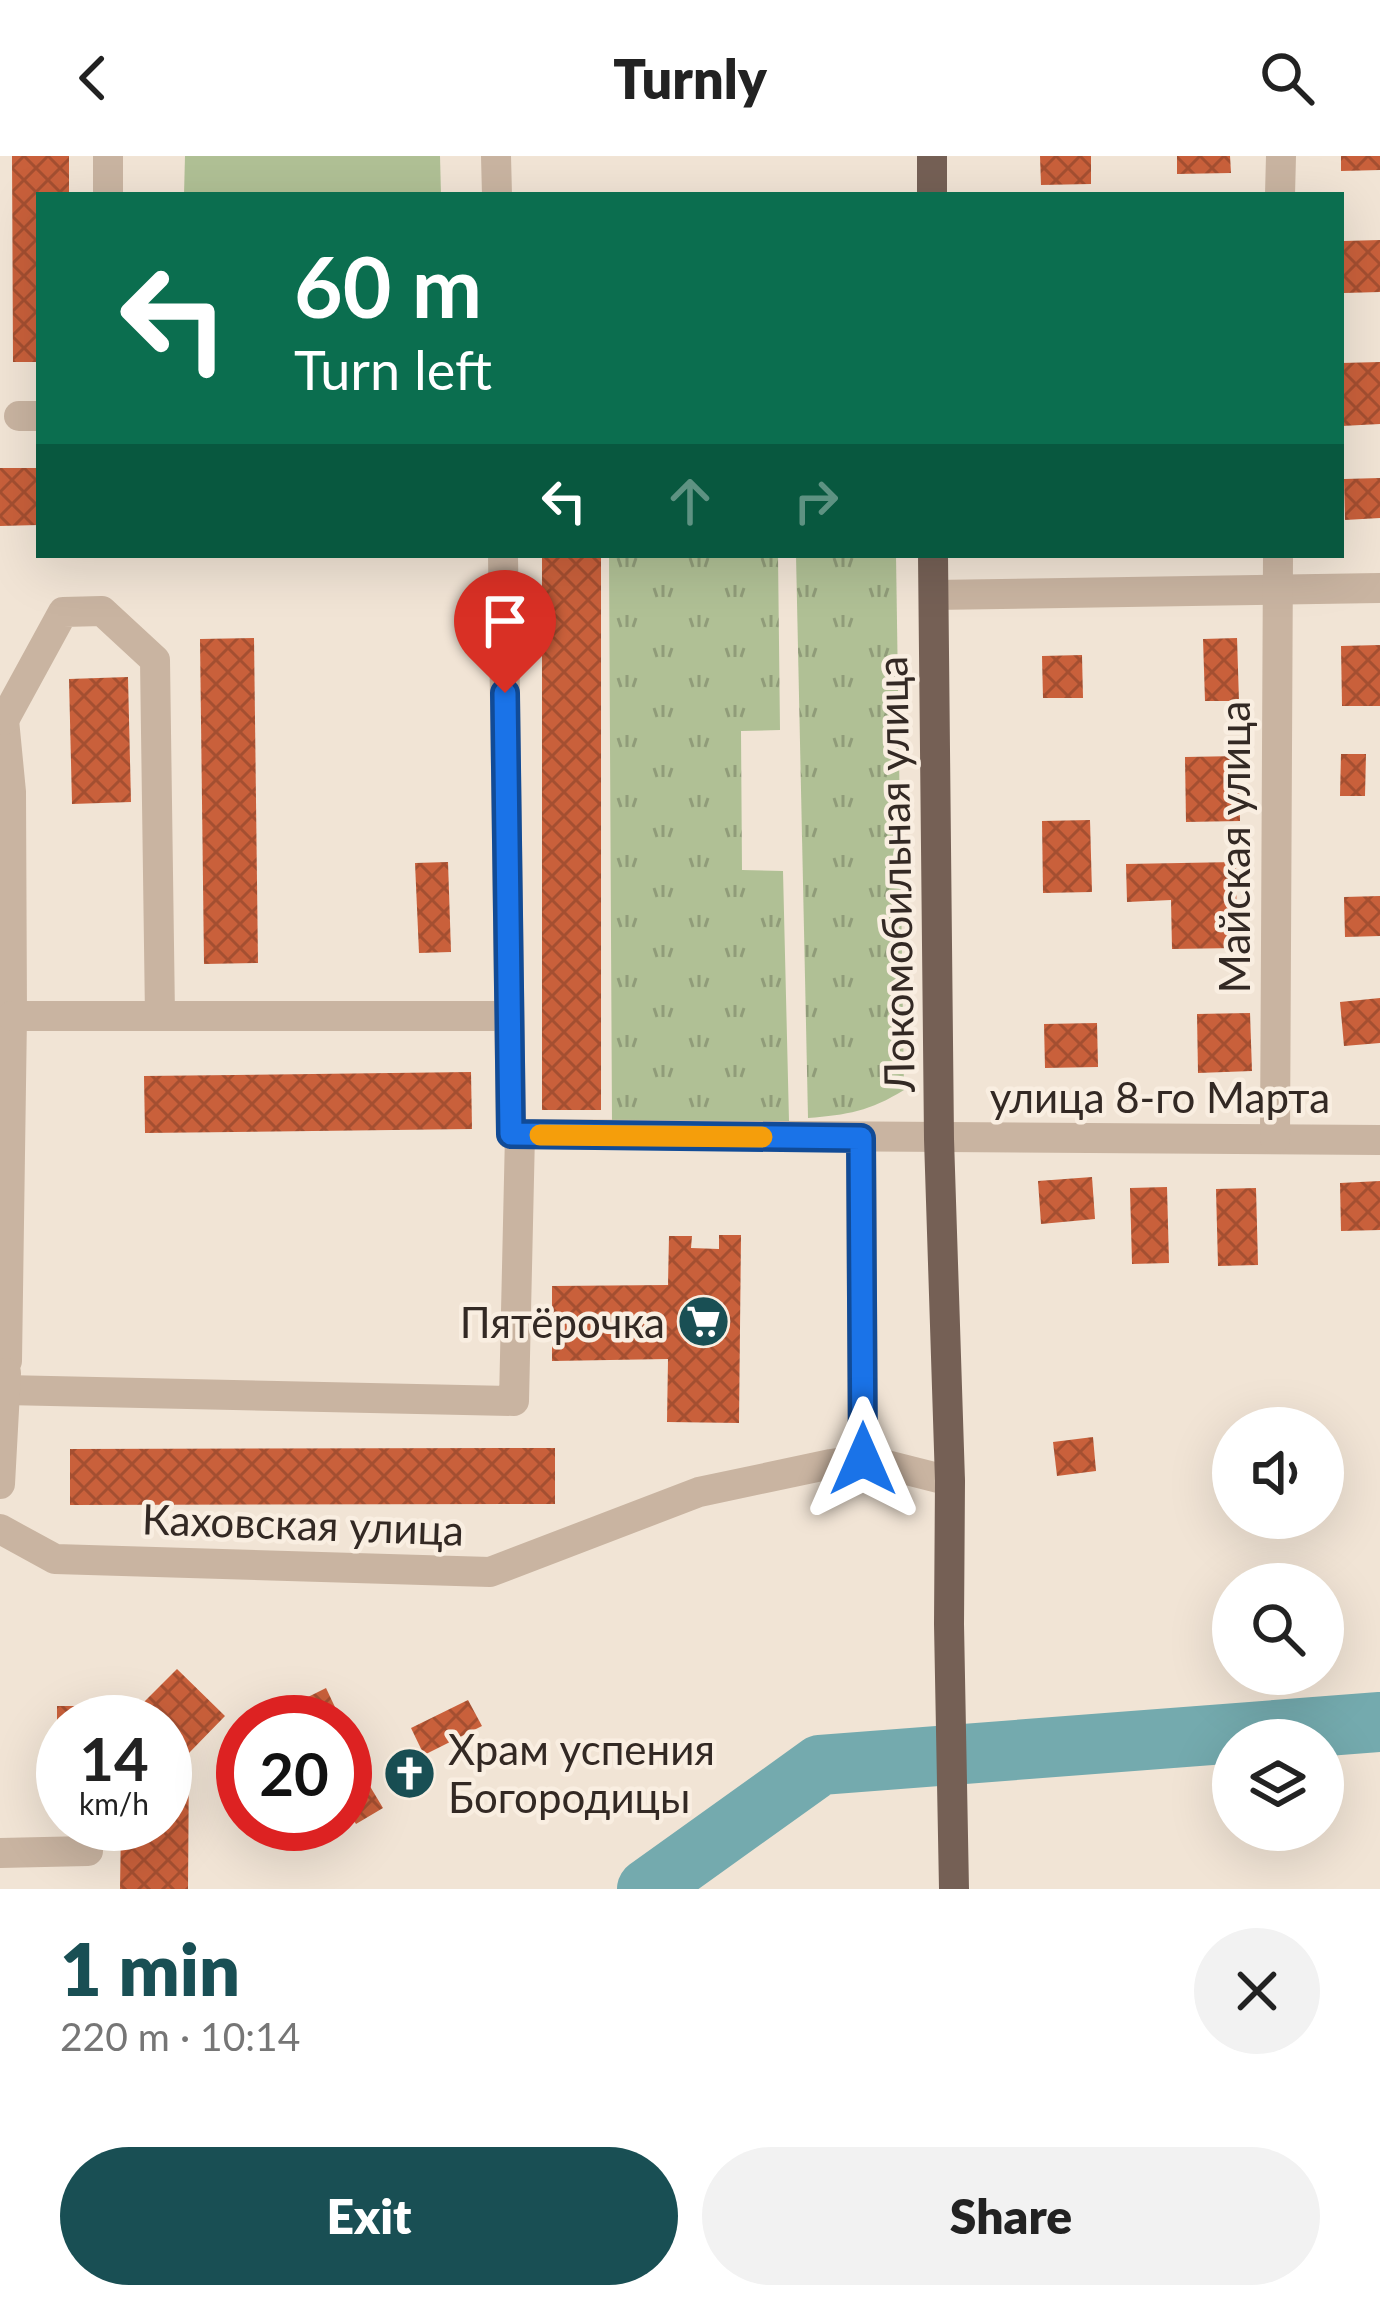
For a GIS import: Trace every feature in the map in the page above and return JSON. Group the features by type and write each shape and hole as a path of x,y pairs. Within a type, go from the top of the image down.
{"main road":[{"path":"932,156 932,192"},
{"name":"Локомобильная улица","path":"934,558 939,1138 950,1481 954,1889"}],"street":[{"path":"108,156 108,192"},
{"path":"496,156 497,192"},
{"path":"1280,156 1280,192"},
{"path":"4,1371 514,1401 520,1134 511,1134 503,558"},
{"name":"Майская улица","path":"1274,1139 1278,558"},
{"path":"934,595 1380,588"},
{"path":"0,1484 12,1016 2,717 63,612 102,611 155,660 160,1016"},
{"path":"12,1016 509,1016"},
{"name":"улица 8-го Марта","path":"520,1134 1380,1140"},
{"path":"861,1138 863,1459"},
{"name":"Каховская улица","path":"0,1529 55,1559 490,1572 699,1492 863,1459 950,1481"},
{"path":"0,1853 88,1851"}],"green space":[{"path":"185,156 440,156 441,192 184,192"},
{"path":"609,558 778,558 780,730 741,731 742,870 783,871 789,1121 612,1124"},
{"path":"796,558 896,558 904,1090 858,1111 808,1118"}],"building":[{"path":"12,156 69,156 69,192 36,192 36,362 13,362"},
{"path":"1040,156 1091,156 1091,184 1041,185"},
{"path":"1177,156 1230,156 1231,173 1177,174"},
{"path":"1341,156 1380,156 1380,170 1341,171"},
{"path":"1380,240 1380,292 1344,293 1344,241"},
{"path":"1380,362 1380,424 1344,426 1344,363"},
{"path":"0,468 36,468 36,525 0,526"},
{"path":"1380,478 1380,518 1345,520 1344,479"},
{"path":"542,558 601,558 601,1110 542,1110"},
{"path":"254,638 258,963 204,964 200,639"},
{"path":"1237,638 1239,701 1205,701 1203,639"},
{"path":"1380,645 1380,706 1342,706 1341,646"},
{"path":"1082,655 1083,698 1043,698 1042,656"},
{"path":"128,677 131,802 72,804 69,679"},
{"path":"1341,754 1366,754 1365,796 1340,796"},
{"path":"1239,756 1240,821 1186,822 1185,757"},
{"path":"1090,820 1092,892 1043,893 1042,821"},
{"path":"448,862 451,952 419,953 415,863"},
{"path":"1236,862 1237,948 1172,949 1171,900 1127,902 1126,864"},
{"path":"1380,896 1380,936 1345,937 1344,897"},
{"path":"1380,998 1380,1043 1344,1046 1340,1002"},
{"path":"1250,1013 1252,1071 1198,1073 1197,1014"},
{"path":"1097,1023 1098,1067 1045,1068 1044,1024"},
{"path":"471,1072 472,1129 145,1133 144,1076"},
{"path":"1092,1177 1095,1219 1041,1224 1038,1181"},
{"path":"1380,1181 1380,1230 1341,1231 1340,1183"},
{"path":"1167,1187 1169,1263 1132,1264 1130,1188"},
{"path":"1256,1188 1258,1265 1218,1266 1216,1189"},
{"name":"Пятёрочка","path":"719,1235 741,1235 739,1423 667,1422 668,1359 552,1361 552,1286 668,1285 669,1236 692,1236 691,1248 719,1249"},
{"path":"1093,1437 1096,1471 1057,1476 1053,1442"},
{"path":"555,1448 555,1504 70,1505 70,1449"},
{"path":"177,1669 216,1707 216,1725 192,1750 192,1695 151,1695"},
{"path":"468,1700 482,1726 424,1755 411,1728"},
{"path":"372,1790 383,1808 372,1815"},
{"path":"121,1851 188,1851 188,1889 120,1889"}],"waterway":[{"path":"647,1889 820,1765 1380,1722"}],"slow traffic":[{"path":"540,1135 762,1137"}],"place":[{"name":"Пятёрочка","path":"704,1322"},
{"name":"Храм успения Богородицы","path":"409,1773"}],"route":[{"path":"505,693 511,1134 861,1138 863,1459"}]}
